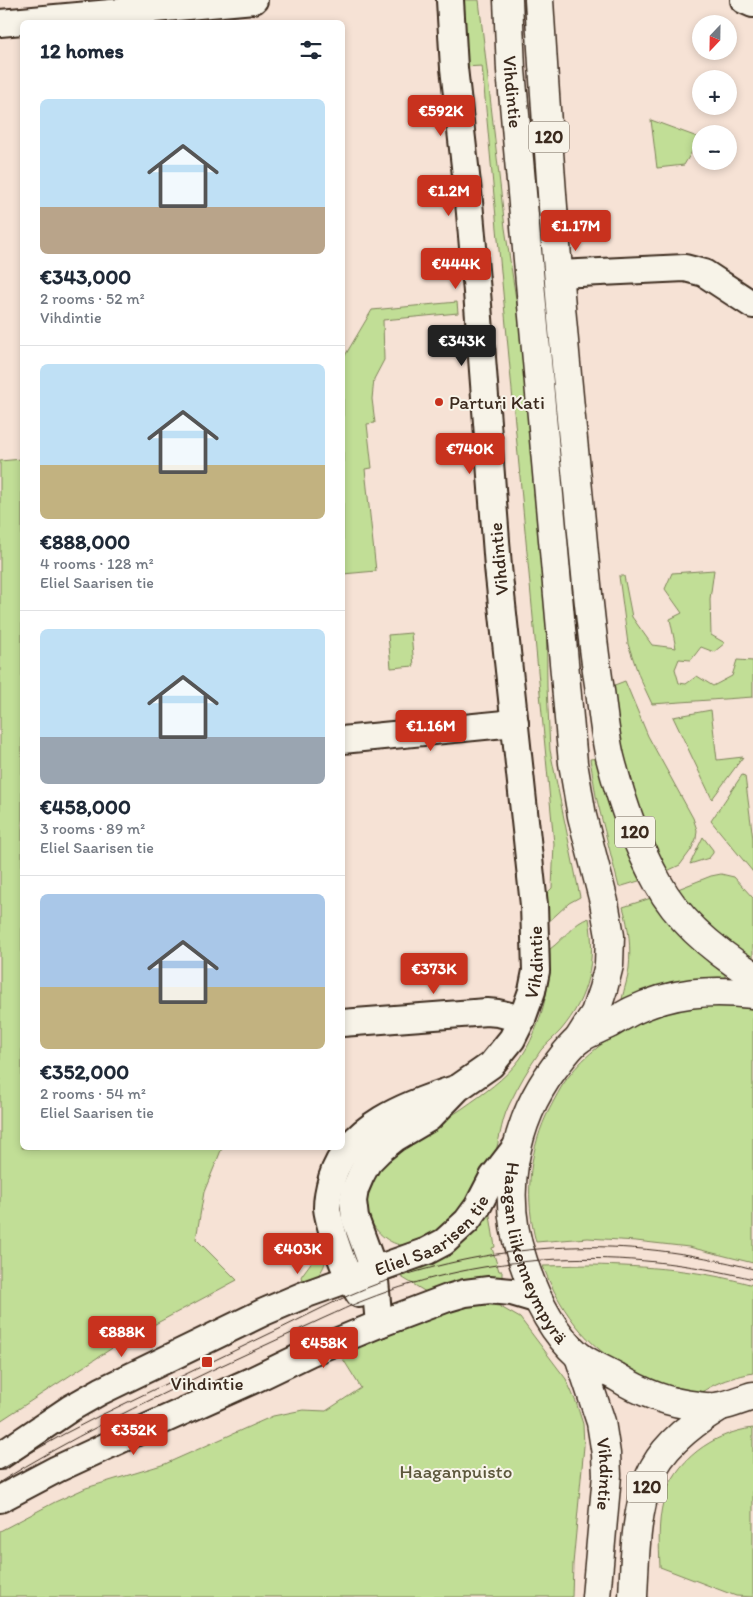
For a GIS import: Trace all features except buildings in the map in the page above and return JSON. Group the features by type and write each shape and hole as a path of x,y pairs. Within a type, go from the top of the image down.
{"main road":[{"name":"Vihdintie","path":"508,0 511,70 573,763 582,816 604,902 610,936 609,965 604,989 595,1013 578,1040"},
{"name":"Vihdintie","path":"540,0 558,274 593,647 610,755 626,811 658,884 695,931 716,950 753,976"},
{"name":"Haagan liikenneympyrä","path":"741,1401 685,1405 661,1398 629,1384 579,1356 552,1323 529,1279 514,1232 511,1207 516,1147 532,1102 544,1082 578,1040 631,1011 668,997 696,992 722,991 753,994"},
{"name":"Vihdintie","path":"579,1356 601,1422 606,1454 607,1475 596,1597"},
{"name":"Vihdintie","path":"633,1597 637,1531 650,1475 671,1445 700,1419 741,1401"}],"street":[{"path":"27,20 179,3 254,0"},
{"name":"Vihdintie","path":"378,1324 374,1270 355,1218 353,1201 355,1189 361,1175 368,1162 380,1150 395,1138 429,1118 458,1088 491,1065 512,1039 522,1019 532,991 536,971 534,905 498,567 476,283 454,68 450,0"},
{"path":"744,0 753,4"},
{"path":"0,23 20,21"},
{"path":"558,274 685,268 704,273 753,305"},
{"path":"345,740 515,723"},
{"path":"345,1023 487,1012 522,1019"},
{"name":"Vihdintie","path":"378,1324 348,1279 339,1254 327,1208 328,1190 340,1159 360,1135 419,1100 458,1088"},
{"name":"Eliel Saarisen tie","path":"0,1456 71,1408 101,1391 264,1312 297,1298 427,1251 444,1242 467,1222 493,1178 516,1147"},
{"path":"0,1499 57,1469 148,1426 309,1353 378,1324 448,1298 465,1293 489,1290 512,1292 539,1300"}],"green space":[{"path":"459,0 479,0 505,228 520,325 546,585 550,750 580,897 569,903 545,925 542,898 552,888 554,844 482,66 464,67"},
{"path":"651,120 692,135 692,152 684,165 657,168"},
{"path":"457,302 458,313 383,320 384,360 374,379 372,399 375,423 367,424 372,468 365,469 376,571 345,574 345,356 372,310"},
{"path":"20,459 20,1150 221,1150 204,1192 196,1239 237,1280 120,1343 0,1421 0,461"},
{"path":"714,570 710,599 711,635 725,643 714,652 701,647 691,660 679,659 675,669 679,683 686,684 697,676 713,686 732,676 737,660 753,661 753,697 652,704 639,676 628,644 619,576 624,576 632,617 652,645 676,648 670,619 682,613 665,589 672,573"},
{"path":"411,633 414,666 391,668 388,635"},
{"path":"625,681 648,736 693,818 697,830 696,839 691,850 680,865 667,871 641,814 623,755 612,686"},
{"path":"711,710 717,760 743,757 712,799 673,717"},
{"path":"598,758 612,813 642,880 619,887 596,796 590,759"},
{"path":"742,775 745,776 753,839 753,872 711,821"},
{"path":"703,837 713,850 713,853 709,858 690,864"},
{"path":"721,874 734,877 753,898 753,959 718,936 678,889"},
{"path":"651,898 676,930 694,949 725,975 725,979 687,980 668,984 625,1000 622,999 630,953 623,907"},
{"path":"589,918 592,949 591,963 584,991 571,1017 559,1033 541,1050 512,1098 506,1112 492,1162 457,1221 415,1244 396,1244 385,1238 372,1223 366,1204 366,1193 372,1178 385,1162 410,1142 501,1080 520,1059 534,1034 543,1006 549,977 550,949 573,927"},
{"path":"710,1005 753,1009 753,1263 689,1247 636,1241 588,1238 536,1242 530,1210 530,1178 535,1147 546,1116 562,1086 575,1068 608,1040 627,1029 667,1013"},
{"path":"489,1209 495,1247 492,1248 499,1271 502,1271 502,1278 467,1280 426,1292 393,1272"},
{"path":"327,1240 324,1267 317,1277 305,1287 301,1277 316,1256 321,1241"},
{"path":"543,1266 632,1266 693,1272 753,1285 753,1373 725,1380 696,1393 661,1386 641,1377 608,1357 594,1345 570,1317"},
{"name":"Haaganpuisto","path":"475,1303 499,1306 520,1318 566,1379 576,1402 583,1424 584,1446 573,1564 572,1597 0,1597 0,1531 86,1488 165,1464 273,1416 303,1410 326,1411 361,1388 338,1351 410,1322"},
{"path":"753,1428 753,1597 736,1596 660,1567 659,1542 663,1502 668,1487 676,1473 697,1451 710,1443 738,1431"}],"tram line":[{"path":"0,1470 97,1417 337,1301 377,1284 424,1270 518,1251 564,1247 611,1247 658,1251 705,1258 753,1269"},
{"path":"0,1482 79,1437 214,1369 355,1304 412,1284 508,1263 557,1259 655,1262 753,1279"}],"place":[{"name":"Parturi Kati","path":"439,402"},
{"name":"Vihdintie","path":"207,1362"}]}
